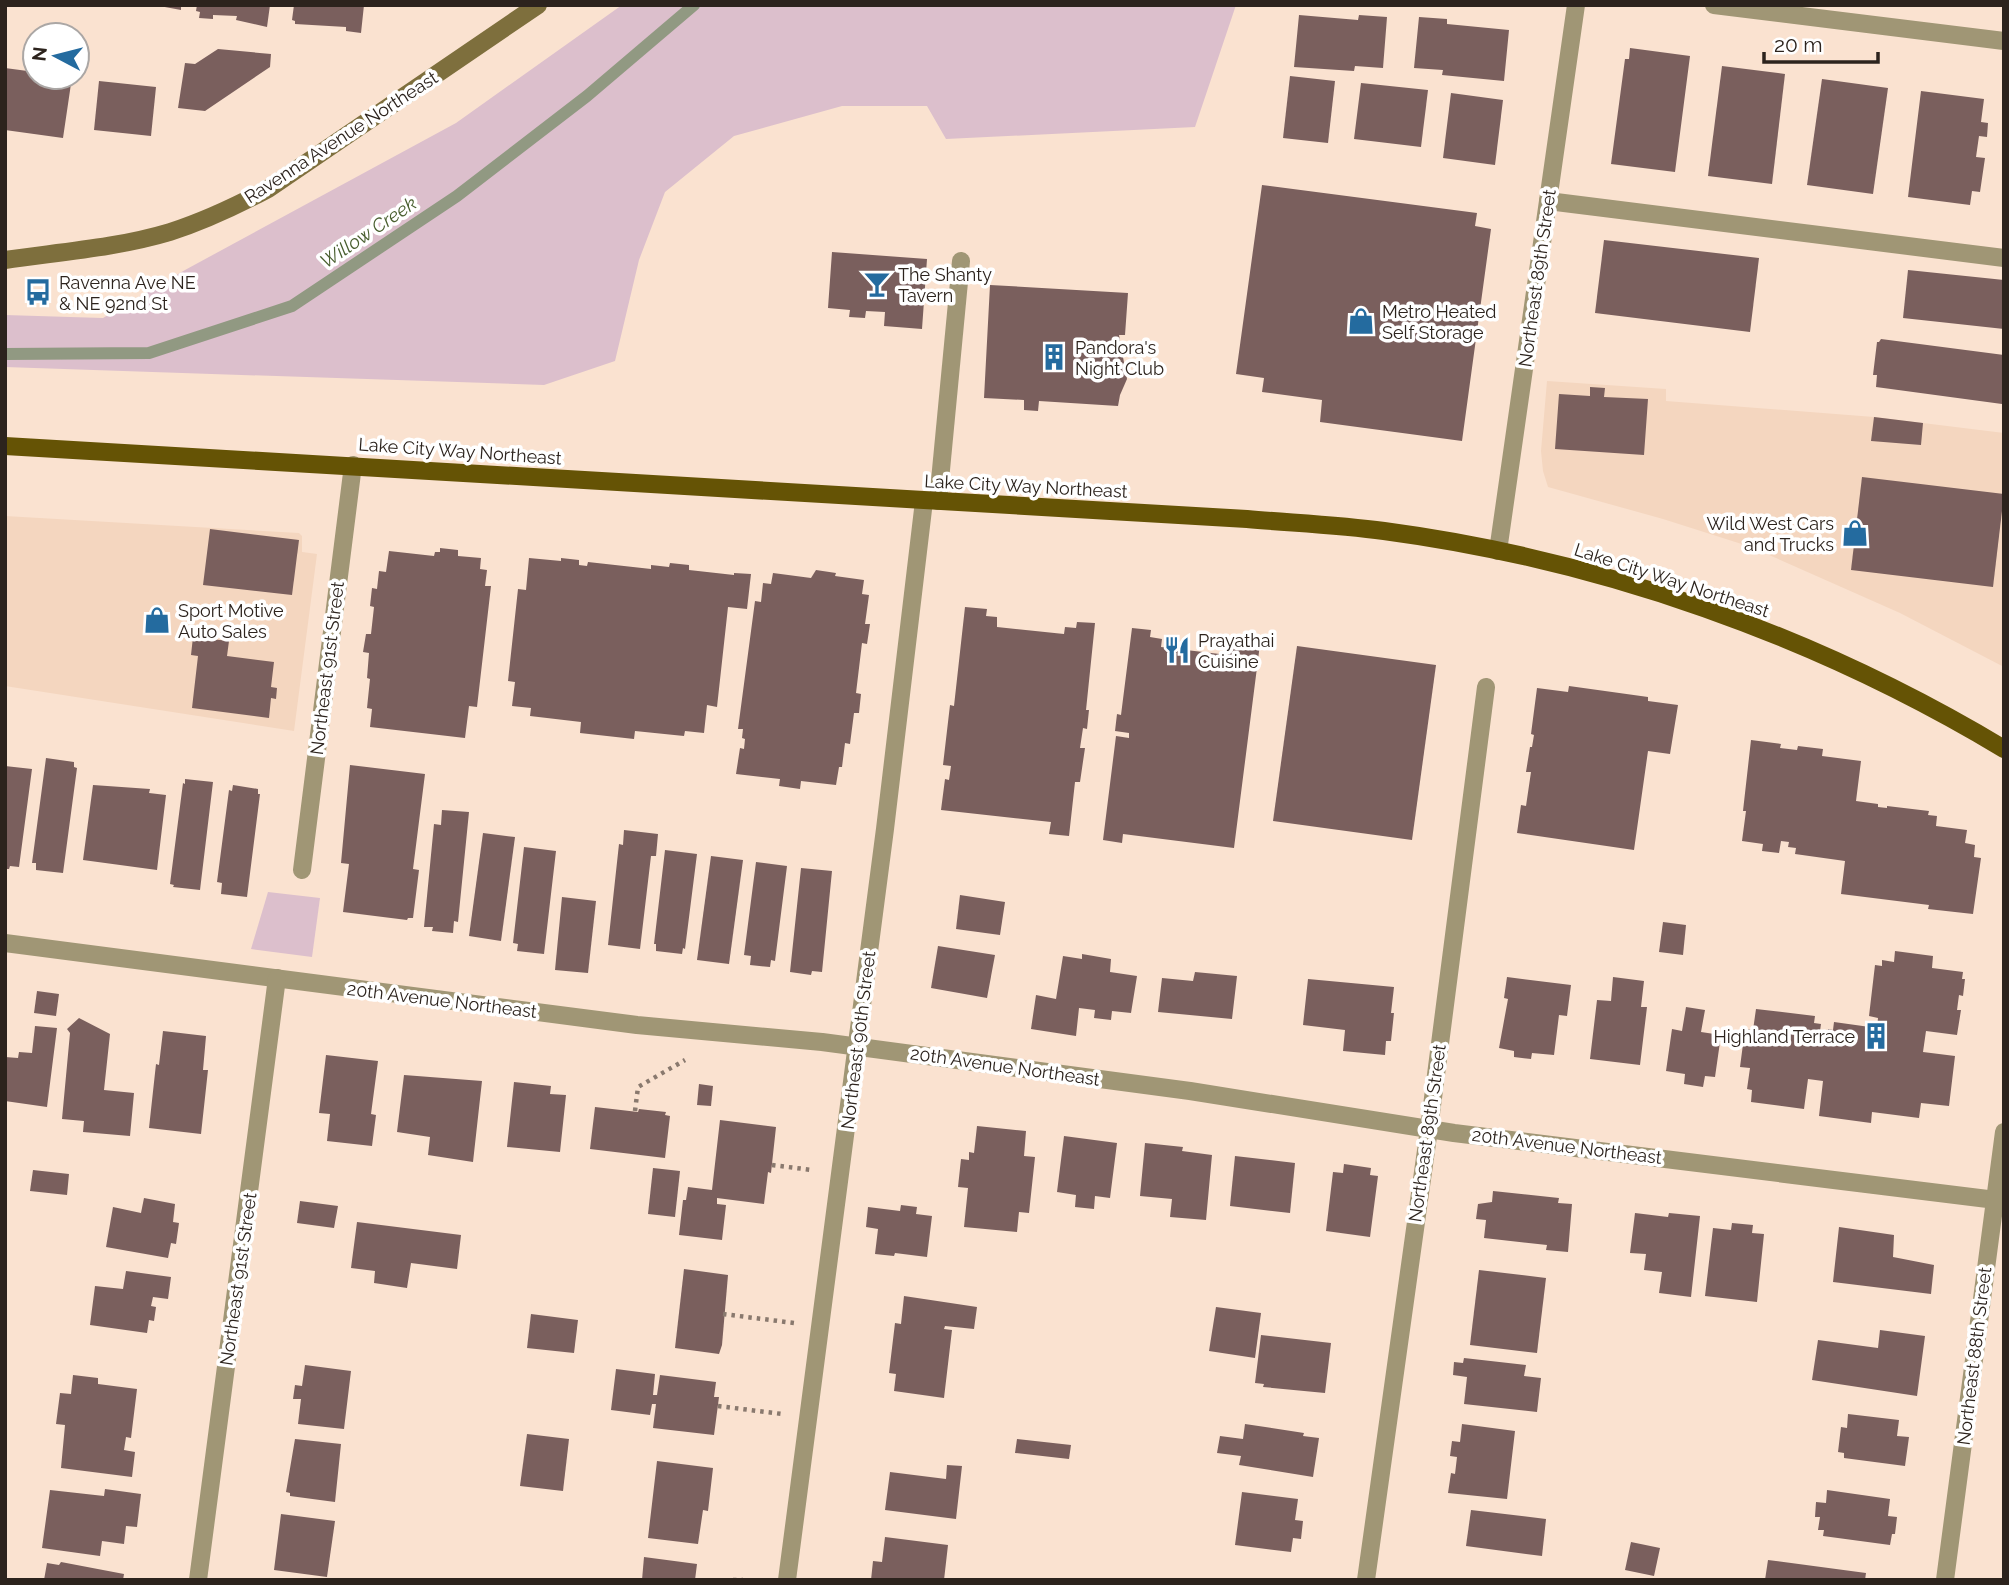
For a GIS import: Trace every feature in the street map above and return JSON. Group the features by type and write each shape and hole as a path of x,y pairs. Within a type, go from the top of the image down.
{"main road":[{"name":"Ravenna Avenue Northeast","path":"5,260 133,241 169,232 237,206 279,181 538,5"},
{"name":"Lake City Way Northeast","path":"5,446 1261,520 1384,531 1497,551 1618,581 1692,604 1786,639 1878,680 2004,749"}],"street":[{"name":"Northeast 89th Street","path":"1497,551 1576,5"},
{"path":"1714,5 2004,41"},
{"path":"1548,201 2004,258"},
{"name":"Northeast 90th Street","path":"787,1580 961,261"},
{"name":"Northeast 91st Street","path":"302,870 352,465"},
{"name":"Northeast 89th Street","path":"1366,1580 1429,1129 1486,687"},
{"name":"20th Avenue Northeast","path":"5,943 637,1025 857,1047 1190,1091 1429,1129 1999,1200"},
{"name":"Northeast 91st Street","path":"198,1580 277,978"},
{"name":"Northeast 88th Street","path":"1945,1580 1999,1200 2004,1132"}],"path":[{"path":"635,1111 638,1087 685,1060"},
{"path":"772,1165 800,1168"},
{"path":"723,1314 783,1321"},
{"path":"718,1406 790,1415"},
{"path":"733,1580 743,1580"}],"shaded area":[{"path":"622,5 1236,5 1195,127 946,139 927,106 842,106 734,136 665,192 639,260 615,361 544,385 5,367 5,315 103,318 185,270 456,123"},
{"name":"Wild West Cars and Trucks","path":"1547,381 1666,389 1666,401 1874,417 2004,433 2004,667 1900,613 1751,547 1548,487 1541,451"},
{"name":"Sport Motive Auto Sales","path":"5,516 299,533 302,536 302,552 317,554 294,731 5,686"},
{"path":"268,892 320,898 312,957 251,949"}],"building":[{"path":"154,5 181,5 181,10"},
{"path":"197,5 270,5 267,27 236,20 237,16 213,15 213,19 199,18"},
{"path":"294,5 364,5 361,33 346,31 346,27 295,24 292,20"},
{"path":"1299,15 1358,20 1359,15 1387,17 1383,68 1355,66 1354,71 1294,67"},
{"path":"1419,17 1447,19 1447,24 1509,30 1504,81 1442,75 1443,70 1414,68"},
{"path":"1630,48 1690,56 1675,172 1611,164 1625,59 1629,59"},
{"path":"218,49 271,54 270,67 205,111 178,108 185,63 195,64"},
{"path":"1722,66 1785,74 1772,184 1708,176"},
{"path":"5,68 21,70 21,91 70,91 63,138 5,130"},
{"path":"1290,76 1335,81 1328,143 1283,138"},
{"path":"1822,79 1888,88 1873,194 1807,185"},
{"path":"99,81 156,87 151,136 94,130"},
{"path":"1361,83 1428,90 1421,147 1354,139"},
{"path":"1921,91 1984,99 1981,122 1988,123 1987,137 1979,136 1976,157 1985,158 1980,192 1972,191 1970,205 1908,197"},
{"path":"1451,93 1503,100 1495,165 1443,158"},
{"name":"Metro Heated Self Storage","path":"1262,185 1477,213 1475,226 1491,229 1462,441 1320,422 1322,400 1262,392 1264,378 1236,374"},
{"path":"1604,240 1759,258 1750,332 1595,313"},
{"name":"The Shanty Tavern","path":"832,252 927,259 922,329 884,326 885,312 866,311 865,318 849,317 850,310 828,308"},
{"path":"1908,270 2004,280 2004,329 1903,318"},
{"name":"Pandora's Night Club","path":"990,285 1128,293 1125,335 1119,335 1127,379 1118,406 1039,401 1038,411 1024,410 1024,400 984,398"},
{"path":"1881,339 2004,355 2002,404 1876,387 1877,375 1873,375 1877,342"},
{"path":"1590,387 1605,388 1604,397 1648,399 1644,455 1555,449 1559,394 1590,396"},
{"path":"1874,417 1923,423 1921,445 1871,441"},
{"path":"1862,477 2004,494 1993,587 1851,570"},
{"path":"210,529 299,540 292,595 203,585"},
{"path":"440,548 458,550 458,556 481,558 480,569 487,570 485,586 491,586 477,707 469,706 465,738 370,727 372,709 367,708 369,653 363,652 366,634 371,634 374,607 370,606 372,588 377,589 379,571 386,572 389,551 434,556 435,552 440,552"},
{"path":"529,558 561,561 561,558 579,560 579,565 587,566 588,562 651,569 651,565 669,567 670,563 689,565 689,570 751,574 747,609 728,607 717,707 707,705 704,733 685,731 684,736 635,731 634,739 580,733 581,722 530,716 531,708 512,706 515,682 508,681 518,589 526,590"},
{"path":"816,570 864,580 862,594 869,595 865,624 870,624 867,644 862,643 856,693 861,694 859,713 854,713 850,744 845,743 836,785 801,781 800,789 779,786 780,779 736,774 740,748 744,749 745,739 742,738 743,729 738,729 755,601 761,602 763,583 771,584 773,573 811,578"},
{"path":"965,607 987,609 986,616 997,617 997,627 1064,634 1065,627 1076,628 1077,622 1095,623 1086,710 1089,710 1087,729 1083,728 1080,748 1085,748 1080,782 1075,782 1069,836 1049,834 1051,822 941,810 945,779 949,780 951,766 943,765 950,705 954,706"},
{"path":"1132,628 1151,630 1150,637 1162,639 1161,647 1228,655 1229,648 1242,649 1243,642 1260,644 1234,848 1123,834 1122,843 1103,840 1116,736 1129,738 1129,733 1115,731 1117,714 1121,715"},
{"path":"193,637 229,641 227,656 274,662 271,687 277,688 276,699 271,698 269,718 192,708 198,656 191,655"},
{"path":"1297,646 1436,665 1412,840 1273,821"},
{"path":"1569,686 1648,697 1648,701 1678,705 1670,754 1648,751 1634,850 1517,833 1521,805 1526,806 1531,772 1526,772 1534,735 1531,734 1537,688 1568,692"},
{"path":"1751,740 1781,744 1780,748 1797,750 1798,746 1823,749 1822,756 1861,761 1856,801 1878,804 1878,807 1929,811 1928,815 1937,816 1936,826 1967,830 1965,843 1975,845 1974,857 1981,858 1973,914 1928,909 1929,905 1841,894 1845,861 1795,854 1796,848 1788,847 1789,842 1781,841 1779,853 1762,851 1763,844 1742,841"},
{"path":"46,758 74,762 74,767 77,768 63,873 36,870 36,863 32,863"},
{"path":"350,765 425,774 413,869 419,870 413,918 407,920 343,912 349,864 341,863"},
{"path":"5,766 32,769 19,867 10,866 9,869 5,869"},
{"path":"185,779 213,782 200,890 173,887 174,885 170,884"},
{"path":"93,785 150,789 149,793 166,795 157,870 83,860"},
{"path":"233,785 258,789 260,794 247,897 221,894 222,883 217,882 229,790 232,791"},
{"path":"442,810 469,812 458,922 454,921 453,933 432,931 433,927 424,927 434,824 441,825"},
{"path":"624,830 658,834 656,856 651,856 640,949 608,945 619,844 623,845"},
{"path":"483,833 515,837 501,941 469,936"},
{"path":"524,847 556,851 544,954 517,951 518,944 513,943"},
{"path":"665,850 697,854 685,949 683,948 682,954 656,951 654,944"},
{"path":"711,856 743,860 729,964 697,960"},
{"path":"756,862 787,866 775,961 771,960 770,967 750,965 751,956 744,955"},
{"path":"801,868 832,871 822,972 812,971 811,975 790,972"},
{"path":"960,895 1005,902 1000,935 956,929"},
{"path":"562,897 596,901 588,973 555,970"},
{"path":"1663,922 1686,925 1683,955 1659,952"},
{"path":"938,946 995,955 987,998 931,988"},
{"name":"Highland Terrace","path":"1895,951 1933,956 1932,968 1963,972 1962,979 1965,979 1963,996 1959,995 1957,1010 1961,1010 1957,1035 1926,1031 1923,1052 1955,1056 1949,1106 1921,1103 1919,1118 1872,1112 1871,1123 1819,1116 1823,1081 1808,1079 1804,1109 1751,1102 1752,1090 1747,1089 1750,1068 1740,1067 1745,1029 1753,1030 1756,1009 1815,1016 1814,1023 1821,1024 1819,1038 1827,1039 1828,1029 1833,1030 1834,1022 1877,1028 1878,1018 1869,1016 1875,965 1882,966 1882,960 1894,962"},
{"path":"1082,954 1111,959 1110,972 1137,976 1131,1013 1112,1011 1111,1020 1094,1018 1095,1010 1079,1008 1076,1036 1031,1029 1036,995 1056,999 1063,956 1082,959"},
{"path":"1195,972 1237,976 1232,1019 1158,1012 1162,978 1193,981"},
{"path":"1507,977 1571,985 1567,1016 1559,1015 1554,1055 1532,1053 1531,1059 1514,1057 1514,1051 1499,1048 1508,999 1504,998"},
{"path":"1613,977 1644,981 1641,1007 1647,1007 1640,1065 1590,1059 1597,1000 1611,1001"},
{"path":"1308,979 1394,987 1391,1041 1386,1041 1385,1055 1343,1051 1345,1030 1303,1025"},
{"path":"37,991 59,994 56,1016 34,1013"},
{"path":"1686,1007 1705,1010 1701,1032 1721,1035 1715,1077 1705,1076 1703,1087 1684,1084 1685,1074 1666,1071 1672,1029 1682,1031"},
{"path":"79,1018 110,1034 104,1090 134,1093 130,1136 83,1132 84,1121 62,1119 70,1033 67,1029"},
{"path":"35,1026 57,1028 47,1107 5,1101 5,1057 18,1058 19,1052 32,1053"},
{"path":"163,1031 206,1036 203,1070 208,1070 201,1134 149,1128 156,1064 159,1065"},
{"path":"326,1055 378,1061 371,1114 376,1115 372,1146 327,1141 330,1114 319,1113"},
{"path":"404,1075 482,1081 473,1162 428,1155 430,1137 397,1132"},
{"path":"514,1082 551,1086 550,1094 566,1095 560,1152 507,1147"},
{"path":"699,1084 713,1086 711,1106 697,1105"},
{"path":"595,1107 666,1112 665,1115 670,1116 665,1158 590,1149"},
{"path":"720,1120 776,1127 771,1173 768,1172 764,1204 717,1198 717,1204 726,1205 722,1240 679,1235 683,1200 686,1200 688,1187 712,1190"},
{"path":"977,1126 1026,1131 1024,1156 1035,1157 1029,1213 1019,1212 1017,1232 964,1227 968,1188 958,1187 961,1159 969,1160 969,1152 974,1153"},
{"path":"1064,1136 1117,1143 1110,1198 1095,1196 1094,1209 1075,1207 1076,1195 1057,1192"},
{"path":"1145,1143 1183,1147 1182,1151 1212,1155 1206,1220 1170,1217 1172,1199 1140,1196"},
{"path":"1235,1156 1295,1163 1290,1213 1230,1206"},
{"path":"1344,1164 1371,1168 1370,1175 1378,1176 1370,1237 1326,1231 1333,1172 1343,1173"},
{"path":"653,1168 680,1171 675,1217 648,1214"},
{"path":"33,1170 69,1174 67,1195 30,1191"},
{"path":"1493,1191 1559,1198 1558,1203 1572,1204 1568,1252 1546,1250 1547,1245 1484,1238 1486,1220 1476,1219 1478,1204 1492,1202"},
{"path":"144,1198 175,1204 173,1222 179,1223 176,1244 171,1243 168,1258 106,1247 113,1207 141,1213"},
{"path":"300,1201 338,1206 334,1228 297,1223"},
{"path":"901,1205 917,1207 916,1214 932,1216 927,1257 895,1253 894,1256 875,1254 878,1229 866,1227 868,1207 900,1211"},
{"path":"1635,1213 1668,1217 1669,1213 1700,1216 1691,1297 1659,1293 1662,1272 1644,1270 1646,1254 1630,1253"},
{"path":"357,1222 461,1235 457,1269 411,1263 407,1288 374,1283 375,1271 351,1268"},
{"path":"1732,1223 1753,1225 1752,1233 1764,1234 1757,1302 1705,1296 1713,1228 1731,1230"},
{"path":"1839,1227 1894,1235 1893,1257 1934,1265 1931,1294 1833,1282"},
{"path":"684,1269 728,1275 719,1354 675,1348"},
{"path":"1479,1270 1546,1278 1537,1353 1470,1345"},
{"path":"126,1271 171,1277 168,1299 153,1297 151,1306 156,1307 154,1321 149,1320 147,1333 90,1325 95,1286 123,1289"},
{"path":"904,1296 977,1307 974,1329 945,1326 944,1329 952,1330 944,1398 894,1391 896,1374 889,1373 895,1323 901,1324"},
{"path":"1216,1307 1261,1313 1255,1358 1209,1351"},
{"path":"531,1314 578,1320 574,1353 527,1348"},
{"path":"1880,1330 1925,1336 1917,1396 1812,1380 1818,1340 1878,1348"},
{"path":"1261,1335 1331,1343 1325,1393 1263,1387 1264,1384 1255,1383"},
{"path":"1464,1358 1526,1365 1524,1376 1541,1378 1537,1412 1464,1404 1467,1377 1453,1375 1454,1362 1463,1363"},
{"path":"305,1365 351,1371 344,1429 298,1424 301,1399 293,1399 295,1385 302,1386"},
{"path":"616,1369 655,1374 653,1395 657,1395 660,1375 716,1382 714,1397 719,1397 714,1435 653,1428 656,1404 652,1404 650,1415 611,1410"},
{"path":"73,1375 98,1378 98,1384 137,1389 131,1438 126,1437 124,1450 135,1452 132,1477 61,1468 65,1425 56,1424 60,1393 71,1394"},
{"path":"1848,1414 1899,1420 1897,1436 1909,1437 1905,1466 1844,1458 1844,1453 1838,1452 1841,1427 1847,1428"},
{"path":"1245,1424 1304,1433 1303,1436 1319,1438 1313,1477 1239,1465 1241,1456 1217,1453 1220,1436 1243,1439"},
{"path":"1462,1424 1515,1431 1507,1499 1448,1493 1451,1473 1455,1474 1457,1457 1450,1456 1452,1441 1460,1442"},
{"path":"527,1434 569,1439 563,1491 520,1486"},
{"path":"295,1439 341,1444 335,1502 290,1496 290,1493 286,1492"},
{"path":"1017,1439 1071,1445 1069,1459 1015,1453"},
{"path":"657,1461 713,1468 708,1511 703,1510 698,1544 648,1538"},
{"path":"947,1465 962,1466 956,1519 885,1510 890,1472 946,1479"},
{"path":"105,1489 141,1494 137,1527 126,1526 124,1544 102,1541 100,1556 42,1548 50,1490 104,1496"},
{"path":"1827,1490 1890,1499 1888,1516 1897,1517 1895,1534 1892,1534 1890,1545 1823,1536 1824,1530 1818,1530 1820,1517 1815,1517 1816,1502 1826,1503"},
{"path":"1242,1492 1298,1499 1295,1520 1303,1521 1301,1539 1293,1538 1291,1552 1235,1545"},
{"path":"1471,1510 1546,1519 1542,1556 1466,1546"},
{"path":"281,1514 335,1521 327,1577 274,1570"},
{"path":"885,1537 948,1545 944,1580 871,1580 873,1561 882,1562"},
{"path":"1631,1542 1660,1548 1654,1576 1625,1570"},
{"path":"644,1557 697,1564 695,1580 642,1580"},
{"path":"1768,1560 1866,1573 1865,1580 1765,1580"},
{"path":"61,1562 124,1574 123,1580 44,1580 47,1563 59,1565"}],"waterway":[{"name":"Willow Creek","path":"5,354 149,353 292,306 457,196 587,96 694,5"}],"place":[{"name":"The Shanty Tavern","path":"877,284"},
{"name":"Ravenna Ave NE & NE 92nd St","path":"38,292"},
{"name":"Metro Heated Self Storage","path":"1361,321"},
{"name":"Pandora's Night Club","path":"1054,357"},
{"name":"Wild West Cars and Trucks","path":"1855,533"},
{"name":"Sport Motive Auto Sales","path":"157,620"},
{"name":"Prayathai Cuisine","path":"1177,650"},
{"name":"Highland Terrace","path":"1876,1036"}]}
